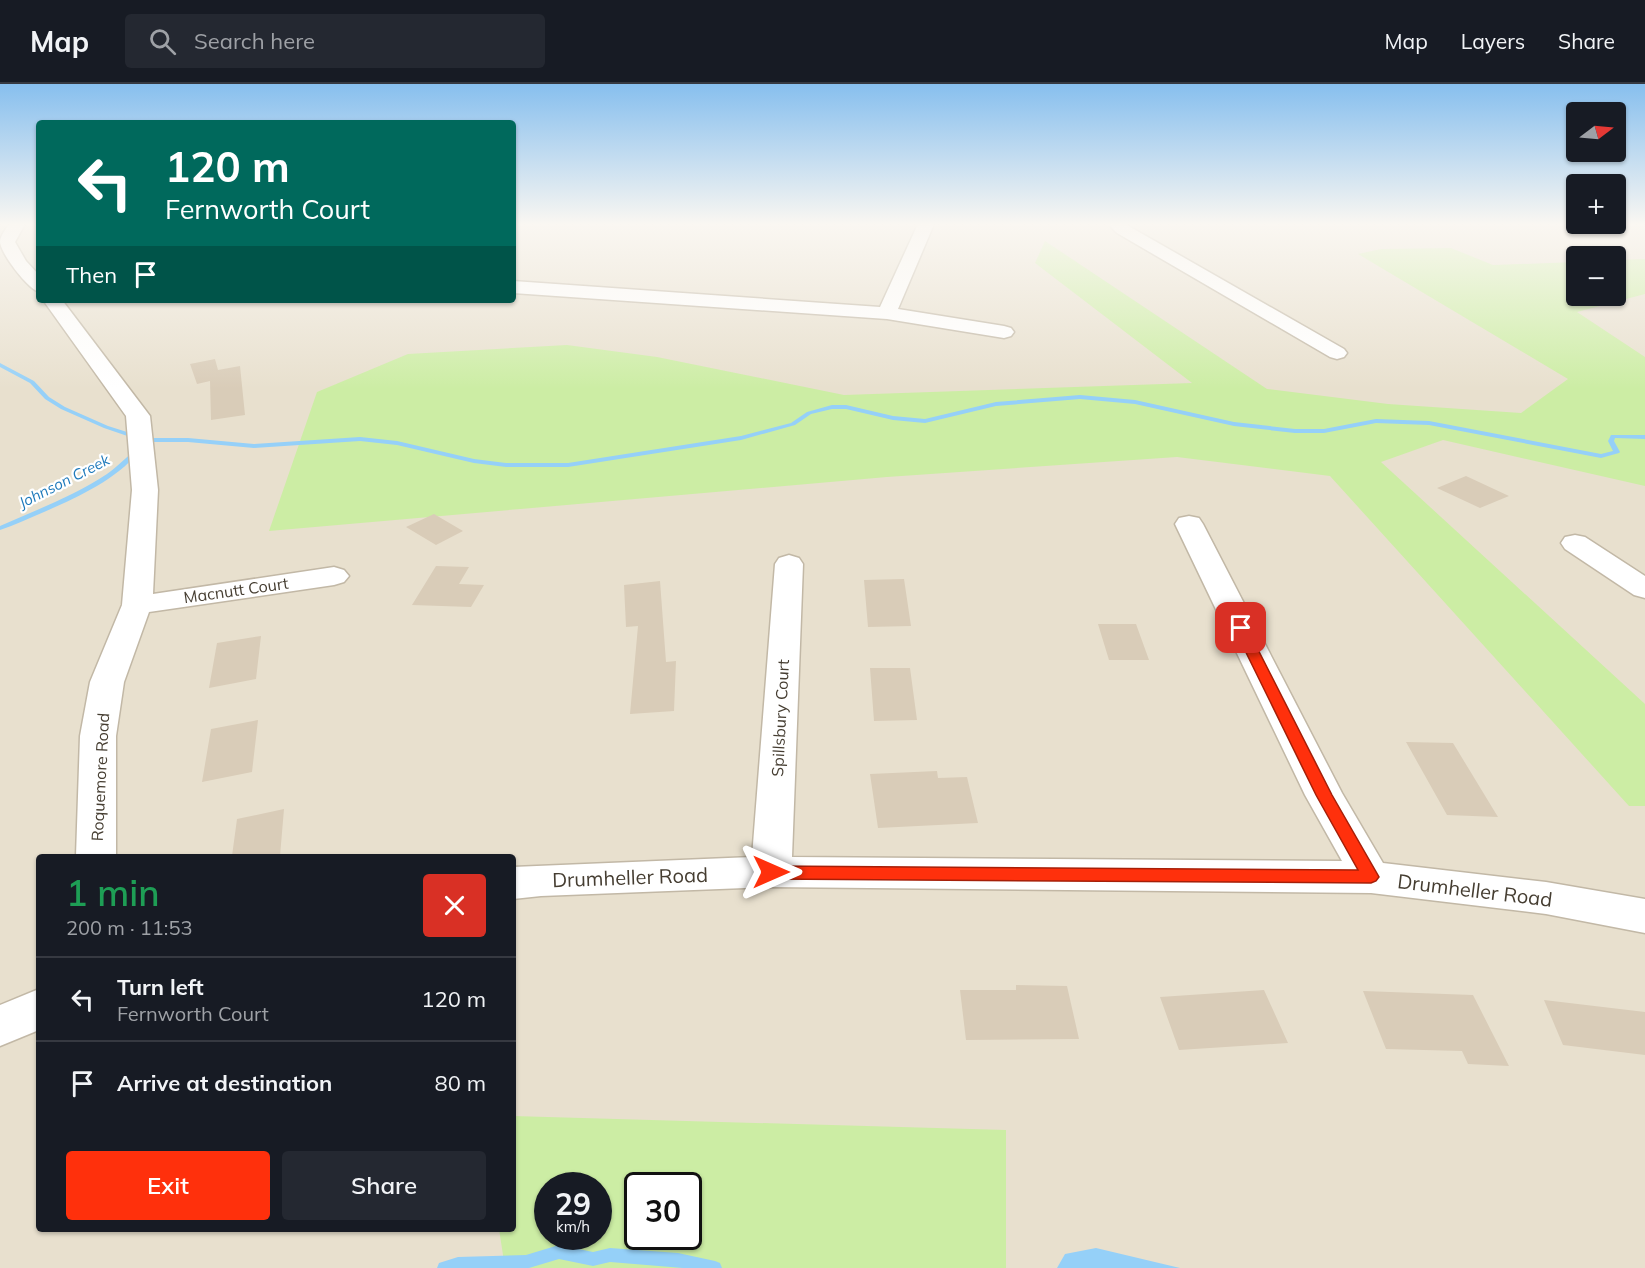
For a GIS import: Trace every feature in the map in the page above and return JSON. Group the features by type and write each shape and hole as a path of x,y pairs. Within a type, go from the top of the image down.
{"street":[{"path":"887,313 902,279"},
{"path":"1209,279 1337,353"},
{"path":"516,287 887,313 1005,332"},
{"name":"Roquemore Road","path":"58,303 138,416 145,490 136,605 107,682 98,736 96,854"},
{"path":"1189,524 1324,795 1371,877"},
{"path":"1575,543 1645,589"},
{"name":"Spillsbury Court","path":"771,872 789,564"},
{"name":"Macnutt Court","path":"136,605 334,576"},
{"name":"Drumheller Road","path":"516,884 541,880 771,872 1371,877 1546,898 1645,916"},
{"path":"0,1026 36,1010"}],"shaded area":[{"path":"0,279 36,279 36,303 516,303 516,279 1566,279 1566,306 1626,306 1626,279 1645,279 1645,1268 0,1268"}],"green space":[{"path":"1056,279 1102,279 1267,389 1388,404 1521,413 1568,379 1400,279 1566,279 1566,306 1600,306 1577,312 1645,357 1645,486 1443,440 1381,462 1645,704 1645,806 1629,806 1330,476 1177,457 887,477 269,531 317,392 408,354 567,345 657,357 844,395 1192,383"},
{"path":"1626,279 1645,279 1645,294 1626,299"},
{"path":"516,1116 1006,1130 1006,1268 505,1268 499,1232 516,1232"}],"water":[{"path":"1096,1248 1180,1268 1057,1268 1065,1254"}],"building":[{"path":"215,359 218,370 240,366 245,415 211,420 210,381 197,384 190,364"},
{"path":"1466,476 1509,496 1480,508 1437,488"},
{"path":"434,514 463,531 436,545 406,527"},
{"path":"436,566 469,567 459,584 484,585 471,607 412,605"},
{"path":"904,579 911,626 868,627 864,580"},
{"path":"660,581 666,662 676,661 674,711 630,714 638,626 626,627 624,585"},
{"path":"1098,624 1136,624 1149,660 1109,660"},
{"path":"261,636 256,679 209,688 217,643"},
{"path":"870,668 910,668 917,720 874,721"},
{"path":"258,720 252,772 202,782 211,729"},
{"path":"1406,742 1453,743 1498,817 1447,815"},
{"path":"937,771 938,778 967,777 978,823 878,828 870,774"},
{"path":"284,809 280,854 232,854 237,819"},
{"path":"1016,985 1067,986 1079,1039 966,1040 960,990 1016,990"},
{"path":"1264,990 1288,1043 1179,1050 1160,997"},
{"path":"1363,991 1473,995 1509,1066 1468,1064 1462,1051 1386,1049"},
{"path":"1544,1000 1645,1012 1645,1055 1563,1045"}],"waterway":[{"path":"0,365 32,382 47,398 63,408 106,427 145,440 188,440 254,446 360,439 397,443 474,461 506,465 568,465 741,438 793,424 809,413 832,407 846,407 893,418 925,421 996,404 1080,397 1135,402 1234,424 1295,431 1324,431 1376,421 1429,423 1601,456 1617,452 1611,441 1613,436 1645,437"},
{"name":"Johnson Creek","path":"0,528 92,486 125,464 136,452"},
{"path":"444,1268 458,1264 526,1262 559,1252 593,1259 610,1255 678,1260 715,1268"}],"route":[{"path":"771,872 1371,877 1324,795 1241,628"}]}
